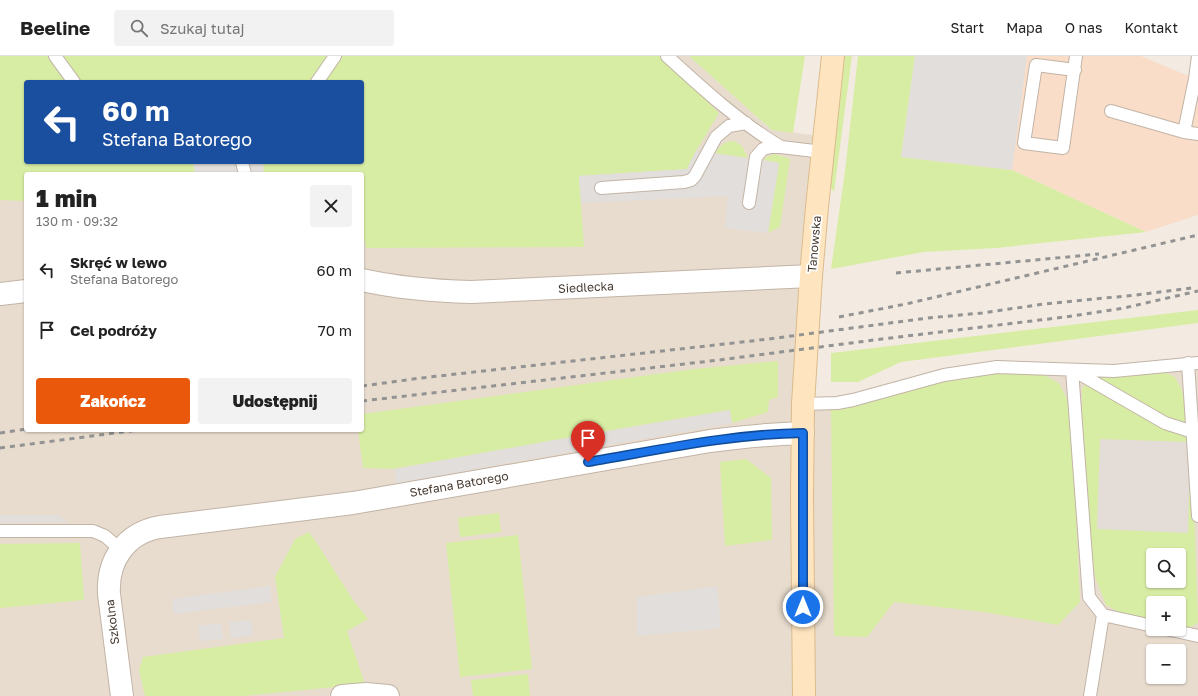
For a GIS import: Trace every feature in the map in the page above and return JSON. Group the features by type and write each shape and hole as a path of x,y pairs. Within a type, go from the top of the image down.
{"main road":[{"name":"Tanowska","path":"804,696 802,499 803,404 811,276 822,152 833,56"}],"street":[{"name":"Siedlecka","path":"364,280 418,290 471,292 811,276"},
{"path":"0,294 24,291"},
{"name":"Stefana Batorego","path":"121,550 129,541 139,534 160,526 353,503 710,441 747,436 803,433"},
{"name":"Szkolna","path":"121,550 111,570 108,585 122,696"},
{"path":"342,696 366,694 388,696"}],"lane":[{"path":"55,56 73,80"},
{"path":"318,80 335,56"},
{"path":"667,56 705,90 746,123 767,139 781,147"},
{"path":"1075,70 1036,65 1024,143 1063,148 1075,70 1076,56"},
{"path":"1184,132 1195,79 1198,56"},
{"path":"1111,111 1184,132 1198,134"},
{"path":"601,188 684,182 691,180 695,176 716,137 729,126 746,123"},
{"path":"749,202 756,157 764,149 771,146 822,152"},
{"path":"803,404 837,403 853,400 944,375 997,367 1114,371 1193,363 1193,432 1198,516"},
{"path":"1072,370 1165,423 1193,432"},
{"path":"1072,370 1089,597 1103,615 1146,624"},
{"path":"0,531 93,531 105,536 121,550"},
{"path":"1090,696 1103,615"},
{"path":"1186,633 1198,636"}],"shaded area":[{"path":"0,56 691,56 690,57 772,130 820,136 800,410 962,381 1062,374 1198,368 1198,696 0,696"},
{"path":"915,56 1141,56 1198,80 1198,215 1146,232 1012,170 901,157"},
{"path":"915,56 1027,56 1012,170 901,157"},
{"path":"696,151 779,163 768,233 725,228 728,196 581,203 579,176 687,169"},
{"path":"193,164 263,164 264,172 195,172"},
{"path":"730,410 732,423 397,483 394,469 555,440"},
{"path":"1100,439 1191,442 1188,533 1097,530"},
{"path":"0,515 58,515 68,522 0,523"},
{"path":"270,586 272,602 174,614 172,599"},
{"path":"717,586 721,628 637,636 637,597"},
{"path":"251,620 253,635 231,638 229,622"},
{"path":"221,623 223,639 200,641 198,626"}],"green space":[{"path":"0,56 660,56 719,113 687,169 579,176 584,247 366,248 364,241 364,172 24,172 24,201 0,200"},
{"path":"805,56 793,133 772,130 690,57"},
{"path":"844,56 852,56 834,192 830,187"},
{"path":"858,56 915,56 901,157 1012,170 1146,232 996,248 924,252 831,269 845,171"},
{"path":"734,141 742,146 748,158 715,153 723,144"},
{"path":"774,154 790,159 780,227 768,233 779,163 764,160 766,157"},
{"path":"1198,310 1198,323 901,362 858,382 831,382 831,353"},
{"path":"778,361 778,397 769,400 768,412 732,423 729,410 394,469 363,468 358,432 364,432 364,414 694,369"},
{"path":"1162,371 1175,377 1182,390 1191,442 1100,439 1097,529 1188,533 1190,458 1195,533 1198,623 1189,628 1186,627 1186,596 1146,596 1146,618 1121,613 1106,605 1095,577 1082,428 1082,388 1093,379"},
{"path":"998,372 1044,375 1059,383 1067,399 1072,429 1080,602 1058,625 984,612 894,602 867,637 834,636 831,408 945,379"},
{"path":"746,459 771,478 772,540 725,546 720,462"},
{"path":"499,513 501,532 460,537 458,518"},
{"path":"309,532 353,600 368,619 347,631 365,684 243,696 145,696 139,670 143,657 284,638 275,577 295,539"},
{"path":"518,535 532,669 460,677 446,543"},
{"path":"80,543 84,600 0,608 0,544"},
{"path":"528,674 530,696 473,696 471,680"}],"railway":[{"path":"839,317 906,304 1198,235"},
{"path":"896,273 1099,254"},
{"path":"364,386 769,339 1044,304 1192,288"},
{"path":"364,401 719,360 1065,317 1124,308 1198,291"},
{"path":"0,433 24,429"},
{"path":"0,448 123,432"}],"route":[{"path":"588,462 747,436 803,433 803,607"}]}
